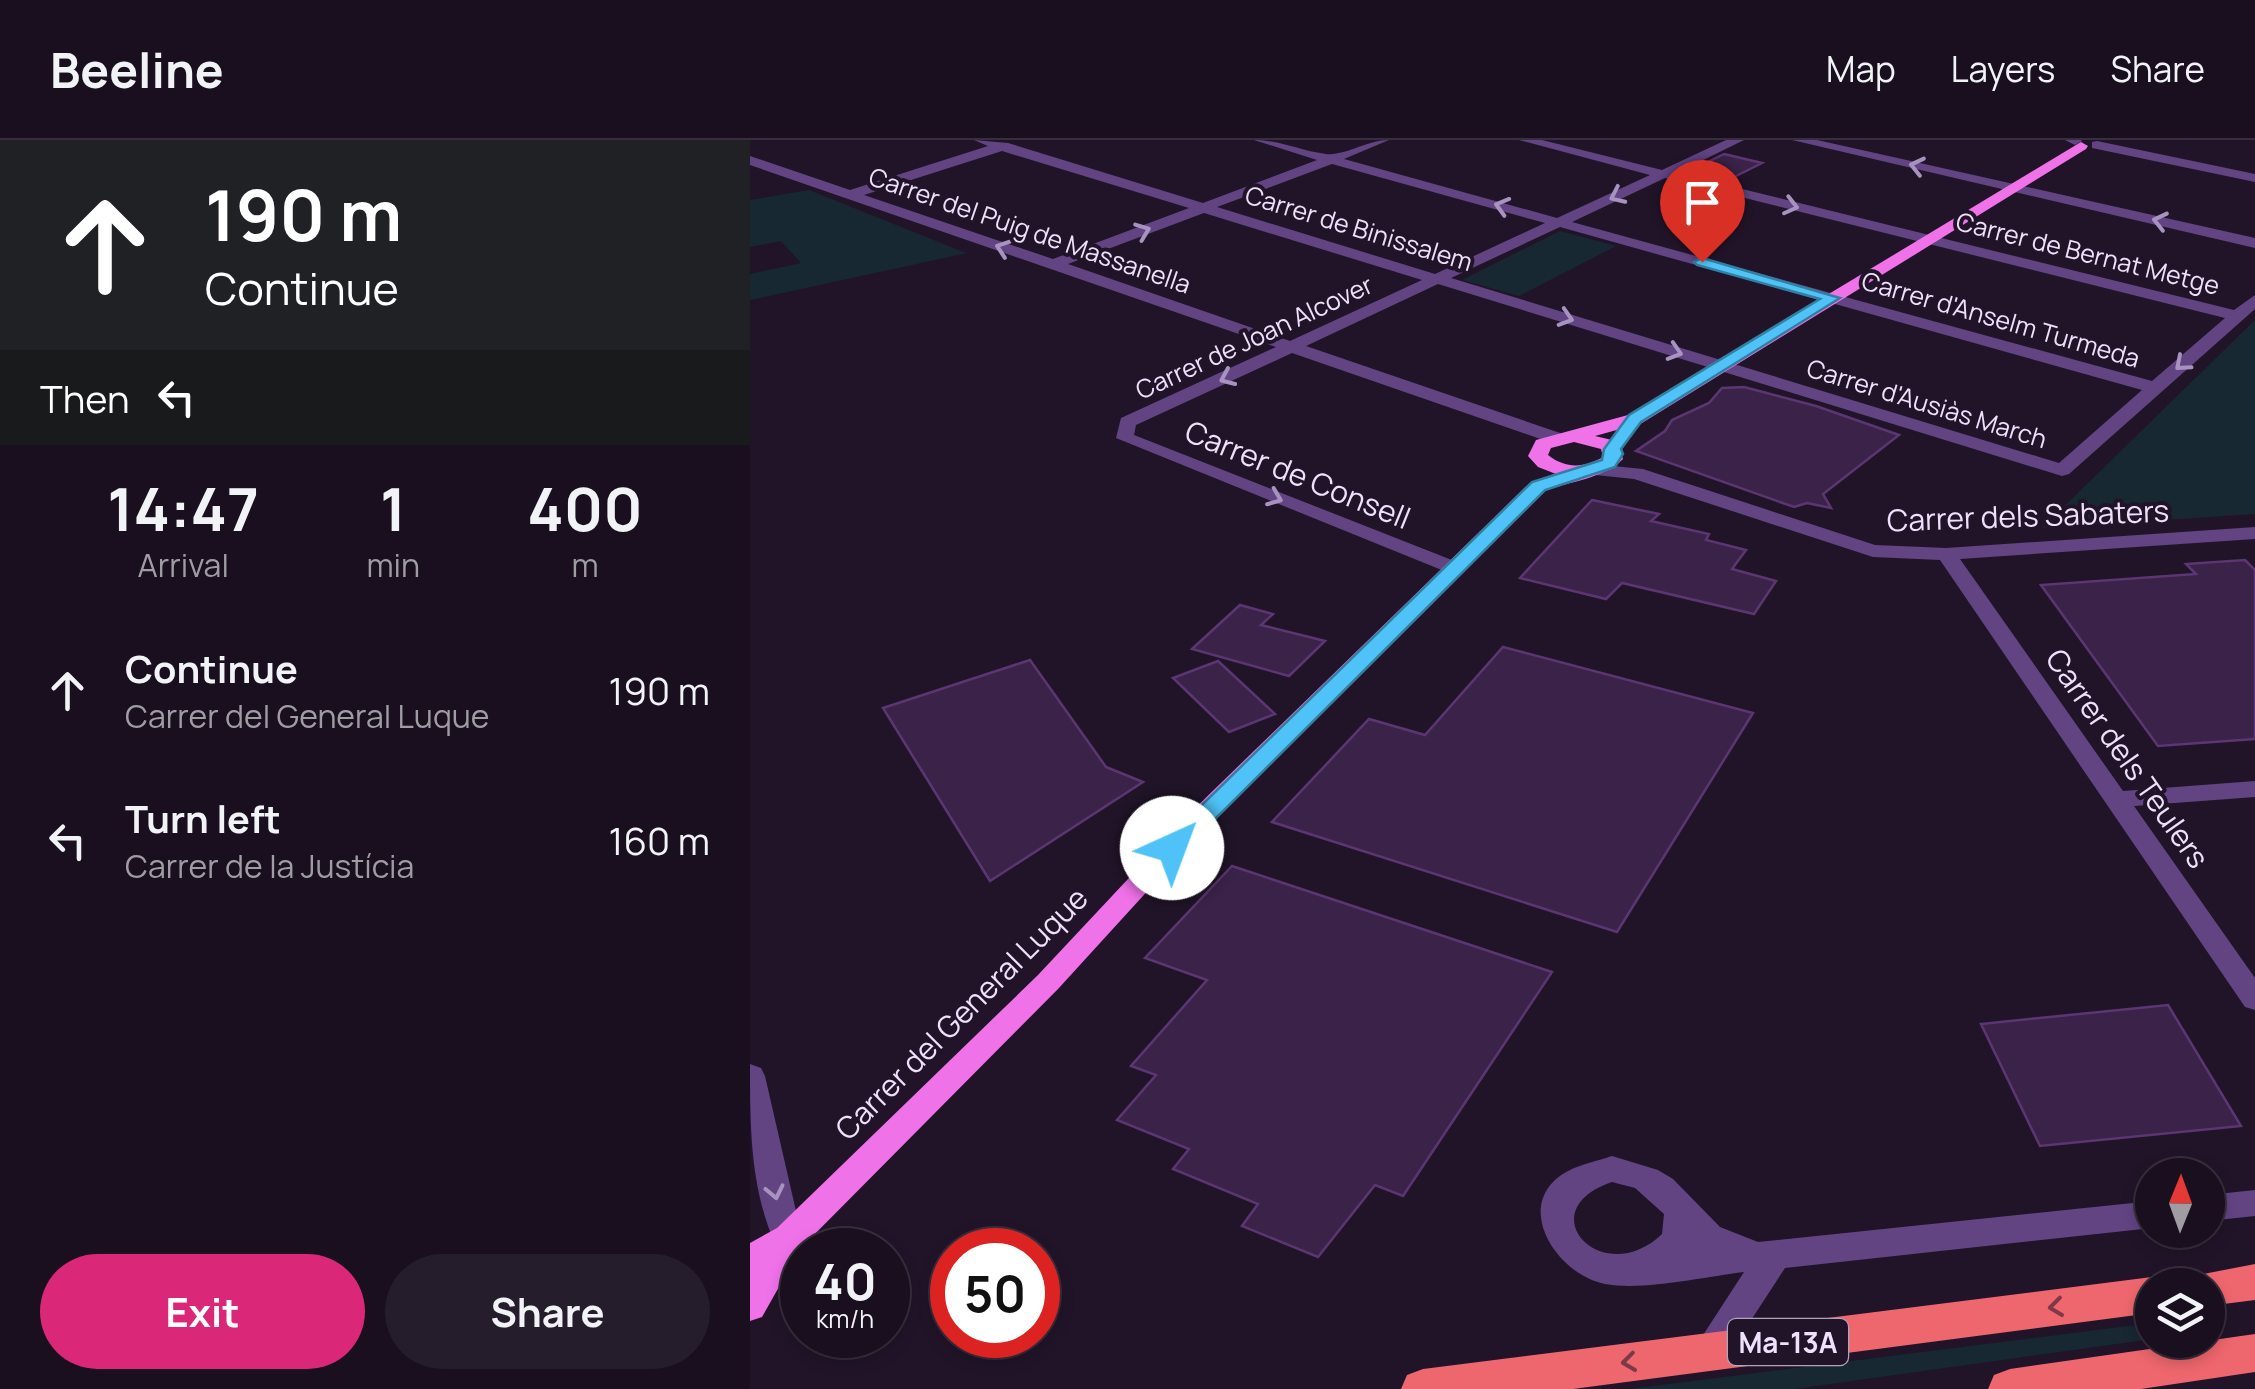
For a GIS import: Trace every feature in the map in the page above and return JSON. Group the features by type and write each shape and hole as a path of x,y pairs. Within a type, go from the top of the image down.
{"highway":[{"path":"2225,1286 2255,1282"},
{"name":"Ma-13A","path":"1424,1389 2135,1297"},
{"path":"2010,1389 2255,1353"}],"main road":[{"path":"1554,445 1635,419 2085,142"},
{"path":"1554,445 1561,470 1590,470 1609,463 1635,419"},
{"path":"1554,445 1594,438 1614,452"},
{"path":"1538,486 1554,445"},
{"name":"Carrer del General Luque","path":"800,1228 1048,982 1196,822 1538,486 1590,470"},
{"path":"750,1260 780,1244"},
{"path":"750,1274 780,1247"},
{"name":"Carrer del General Luque","path":"750,1306 780,1255"}],"street":[{"name":"Carrer de Binissalem","path":"981,140 1721,366"},
{"path":"850,194 1022,140"},
{"name":"Carrer d'Anselm Turmeda","path":"1261,140 2156,388"},
{"path":"1052,265 1382,140"},
{"name":"Carrer de Bernat Metge","path":"1526,140 2238,316"},
{"name":"Carrer de Joan Alcover","path":"1124,432 1128,422 1737,140"},
{"path":"1799,140 2255,242"},
{"path":"2085,142 2255,178"},
{"name":"Carrer del Puig de Massanella","path":"750,160 1294,348 1310,362 1554,445"},
{"path":"2156,388 2255,300"},
{"name":"Carrer d'Ausiàs March","path":"1721,366 2062,470 2156,388"},
{"name":"Carrer de Consell","path":"1124,432 1125,438 1454,569"},
{"name":"Carrer dels Sabaters","path":"1614,452 1636,473"},
{"name":"Carrer dels Sabaters","path":"1590,470 1636,473 1850,547 1946,554 2255,533"},
{"name":"Carrer dels Teulers","path":"1946,554 2255,1000"},
{"path":"2118,799 2255,788"},
{"path":"750,1076 786,1228"},
{"path":"1773,1258 1750,1255 1708,1237 1650,1178 1612,1169 1574,1181 1555,1210 1556,1227 1564,1244 1578,1258 1608,1269 1773,1258 2135,1216"},
{"path":"1639,1269 1671,1249 1679,1235 1676,1202"},
{"path":"2225,1206 2255,1203"},
{"path":"1710,1352 1773,1258"}],"shaded area":[{"path":"809,190 967,253 750,300 750,274 801,263 781,241 750,247 750,200"},
{"path":"1560,231 1616,246 1519,296 1462,280"},
{"path":"2255,320 2255,514 2042,528"},
{"path":"2135,1325 2135,1341 1794,1389 1630,1389"}],"building":[{"path":"1724,154 1762,163 1726,181 1688,172"},
{"path":"1744,387 1816,406 1899,435 1823,494 1831,508 1807,503 1794,507 1636,451 1665,431 1672,420 1709,403 1722,388"},
{"path":"1592,500 1659,514 1651,521 1709,534 1706,540 1746,550 1732,569 1776,581 1754,614 1622,583 1606,599 1520,578"},
{"path":"2245,560 2255,570 2255,739 2158,746 2041,585 2196,574 2186,564"},
{"path":"1240,605 1273,614 1261,625 1325,641 1289,676 1192,649"},
{"path":"1503,647 1753,713 1617,932 1272,822 1369,719 1425,735"},
{"path":"1030,660 1106,767 1143,782 990,881 883,708"},
{"path":"1218,661 1275,714 1229,732 1173,678"},
{"path":"1232,866 1552,972 1403,1196 1375,1185 1318,1257 1242,1226 1258,1204 1173,1169 1189,1149 1117,1120 1156,1075 1131,1066 1207,980 1145,958"},
{"path":"2168,1005 2241,1126 2040,1146 1981,1024"}],"route":[{"path":"1172,848 1538,486 1609,463 1613,449 1635,419 1832,298 1702,262"}]}
